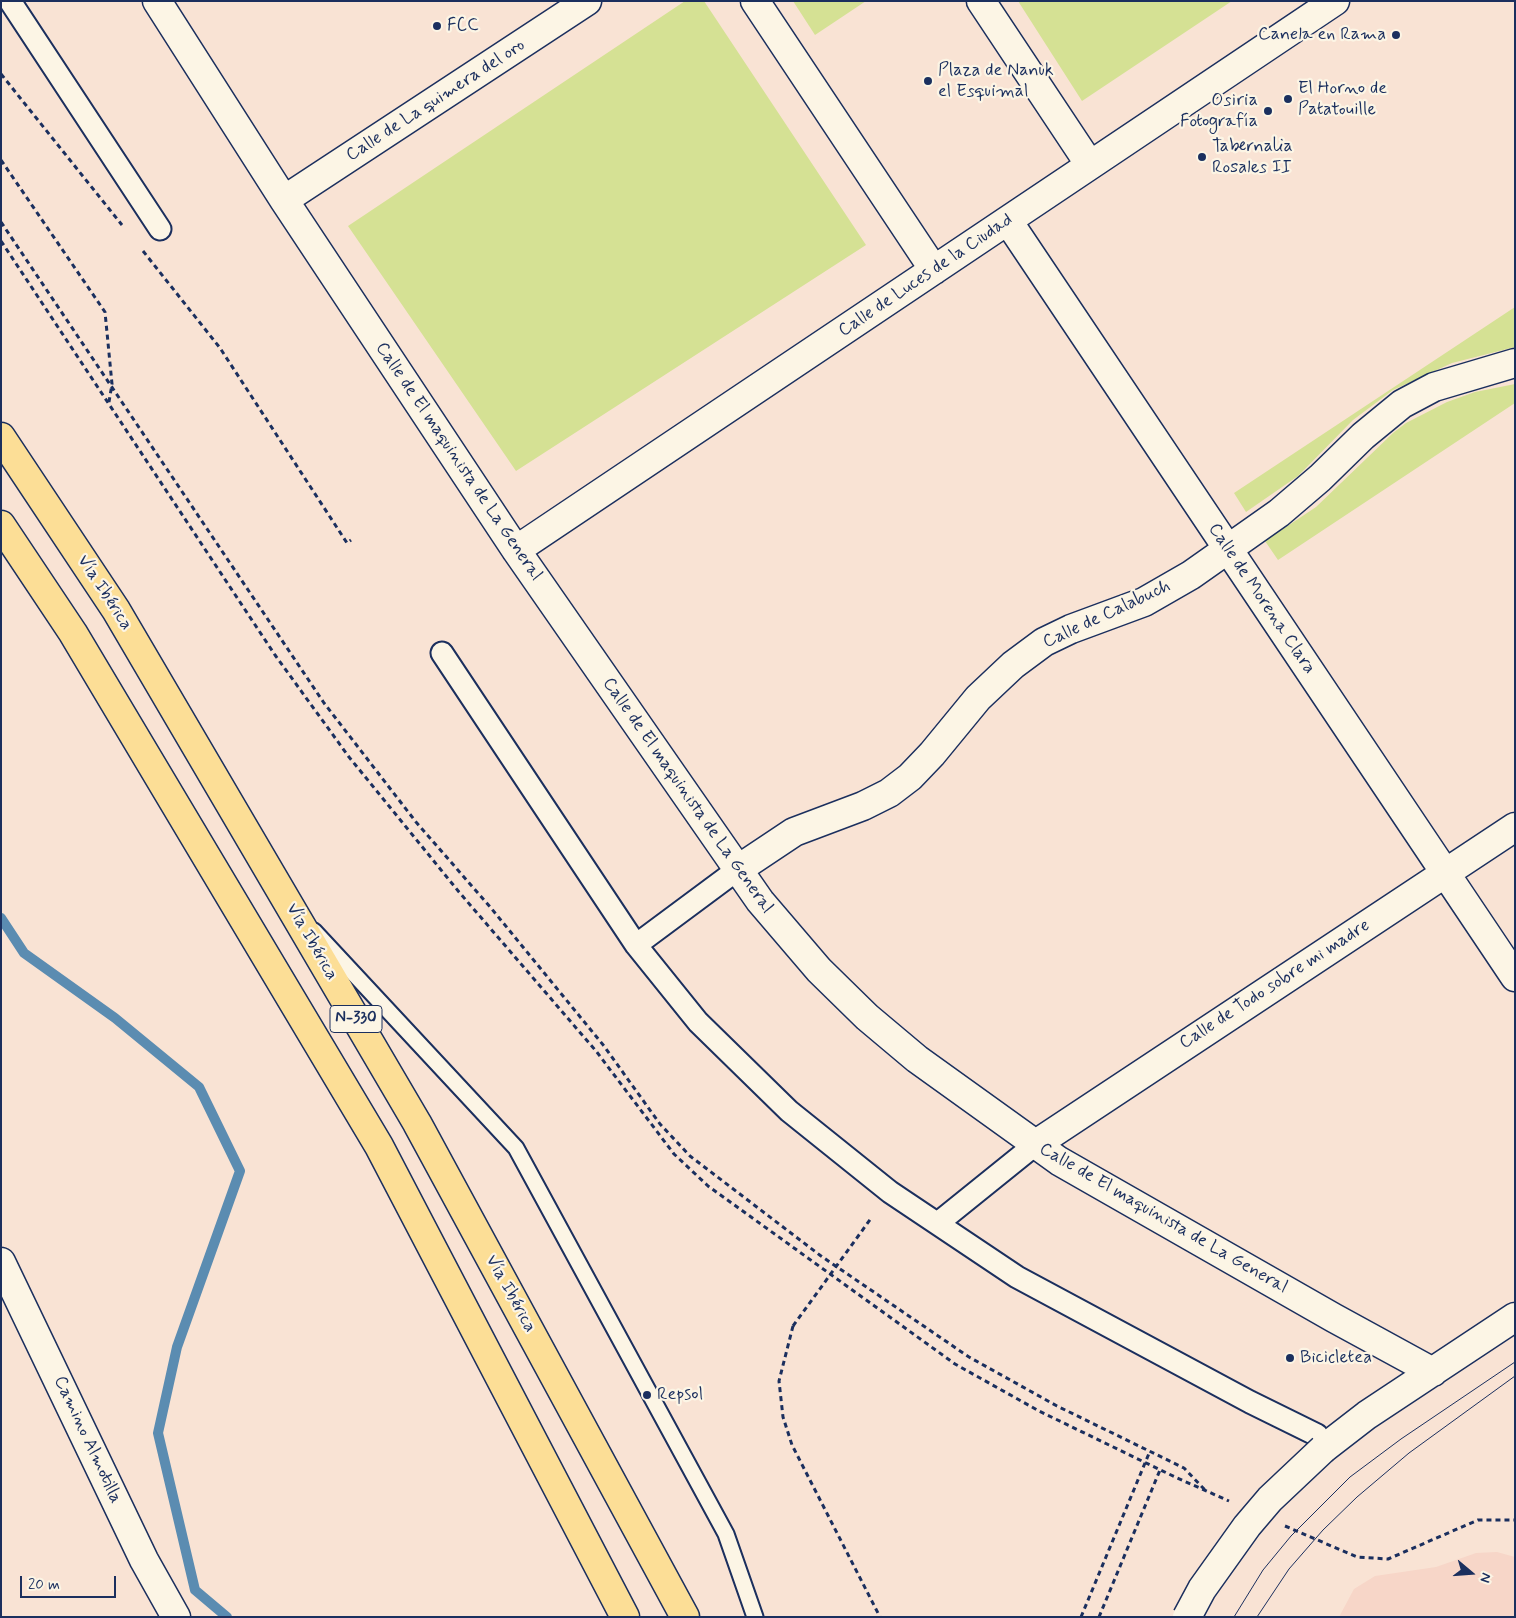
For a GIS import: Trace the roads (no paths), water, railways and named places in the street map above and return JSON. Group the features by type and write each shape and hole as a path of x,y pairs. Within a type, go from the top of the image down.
{"highway":[{"name":"Vía Ibérica","path":"1,437 116,610 417,1123 685,1617"},
{"name":"N-330","path":"1,524 73,633 379,1146 625,1617"}],"street":[{"path":"10,1 160,229"},
{"name":"Calle de El maquinista de La General","path":"157,1 284,200 516,550 738,870 786,934 867,1017 918,1058 1036,1144 1096,1184 1433,1372"},
{"name":"Calle de La quimera del oro","path":"284,200 587,1"},
{"path":"755,1 934,270"},
{"path":"981,1 1090,165"},
{"name":"Calle de Luces de la Ciudad","path":"516,550 1335,1"},
{"name":"Calle de Morena Clara","path":"1008,221 1515,977"},
{"name":"Calle de Calabuch","path":"738,870 794,832 862,806 889,793 910,777 932,754 978,698 1013,665 1044,642 1071,629 1144,602 1228,549 1279,514 1320,478 1363,436 1402,404 1434,387 1515,362"},
{"path":"442,652 636,944 698,1022 789,1111 890,1192 1017,1277 1250,1402 1320,1442"},
{"name":"Calle de Todo sobre mi madre","path":"1036,1144 1515,827"},
{"path":"636,944 738,870"},
{"path":"938,1224 1036,1144"},
{"name":"Camino Almotilla","path":"1,1262 144,1560 176,1617"},
{"path":"1187,1617 1202,1589 1247,1526 1320,1442 1433,1372 1515,1317"}],"lane":[{"path":"289,904 516,1148 726,1534 755,1617"}],"waterway":[{"path":"1,918 24,953 115,1018 199,1087 240,1171 177,1347 158,1433 195,1590 227,1617"}],"tram line":[{"path":"1234,1617 1263,1570 1291,1536 1350,1477 1401,1439 1515,1362"},
{"path":"1257,1617 1289,1569 1323,1530 1357,1497 1409,1453 1515,1376"}],"place":[{"name":"FCC","path":"437,26"},
{"name":"Canela en Rama","path":"1396,35"},
{"name":"Plaza de Nanuk el Esquimal","path":"928,81"},
{"name":"El Horno de Patatouille","path":"1288,99"},
{"name":"Osiria Fotografía","path":"1268,111"},
{"name":"Tabernalia Rosales II","path":"1202,157"},
{"name":"Bicicletea","path":"1290,1358"},
{"name":"Repsol","path":"647,1395"}]}
